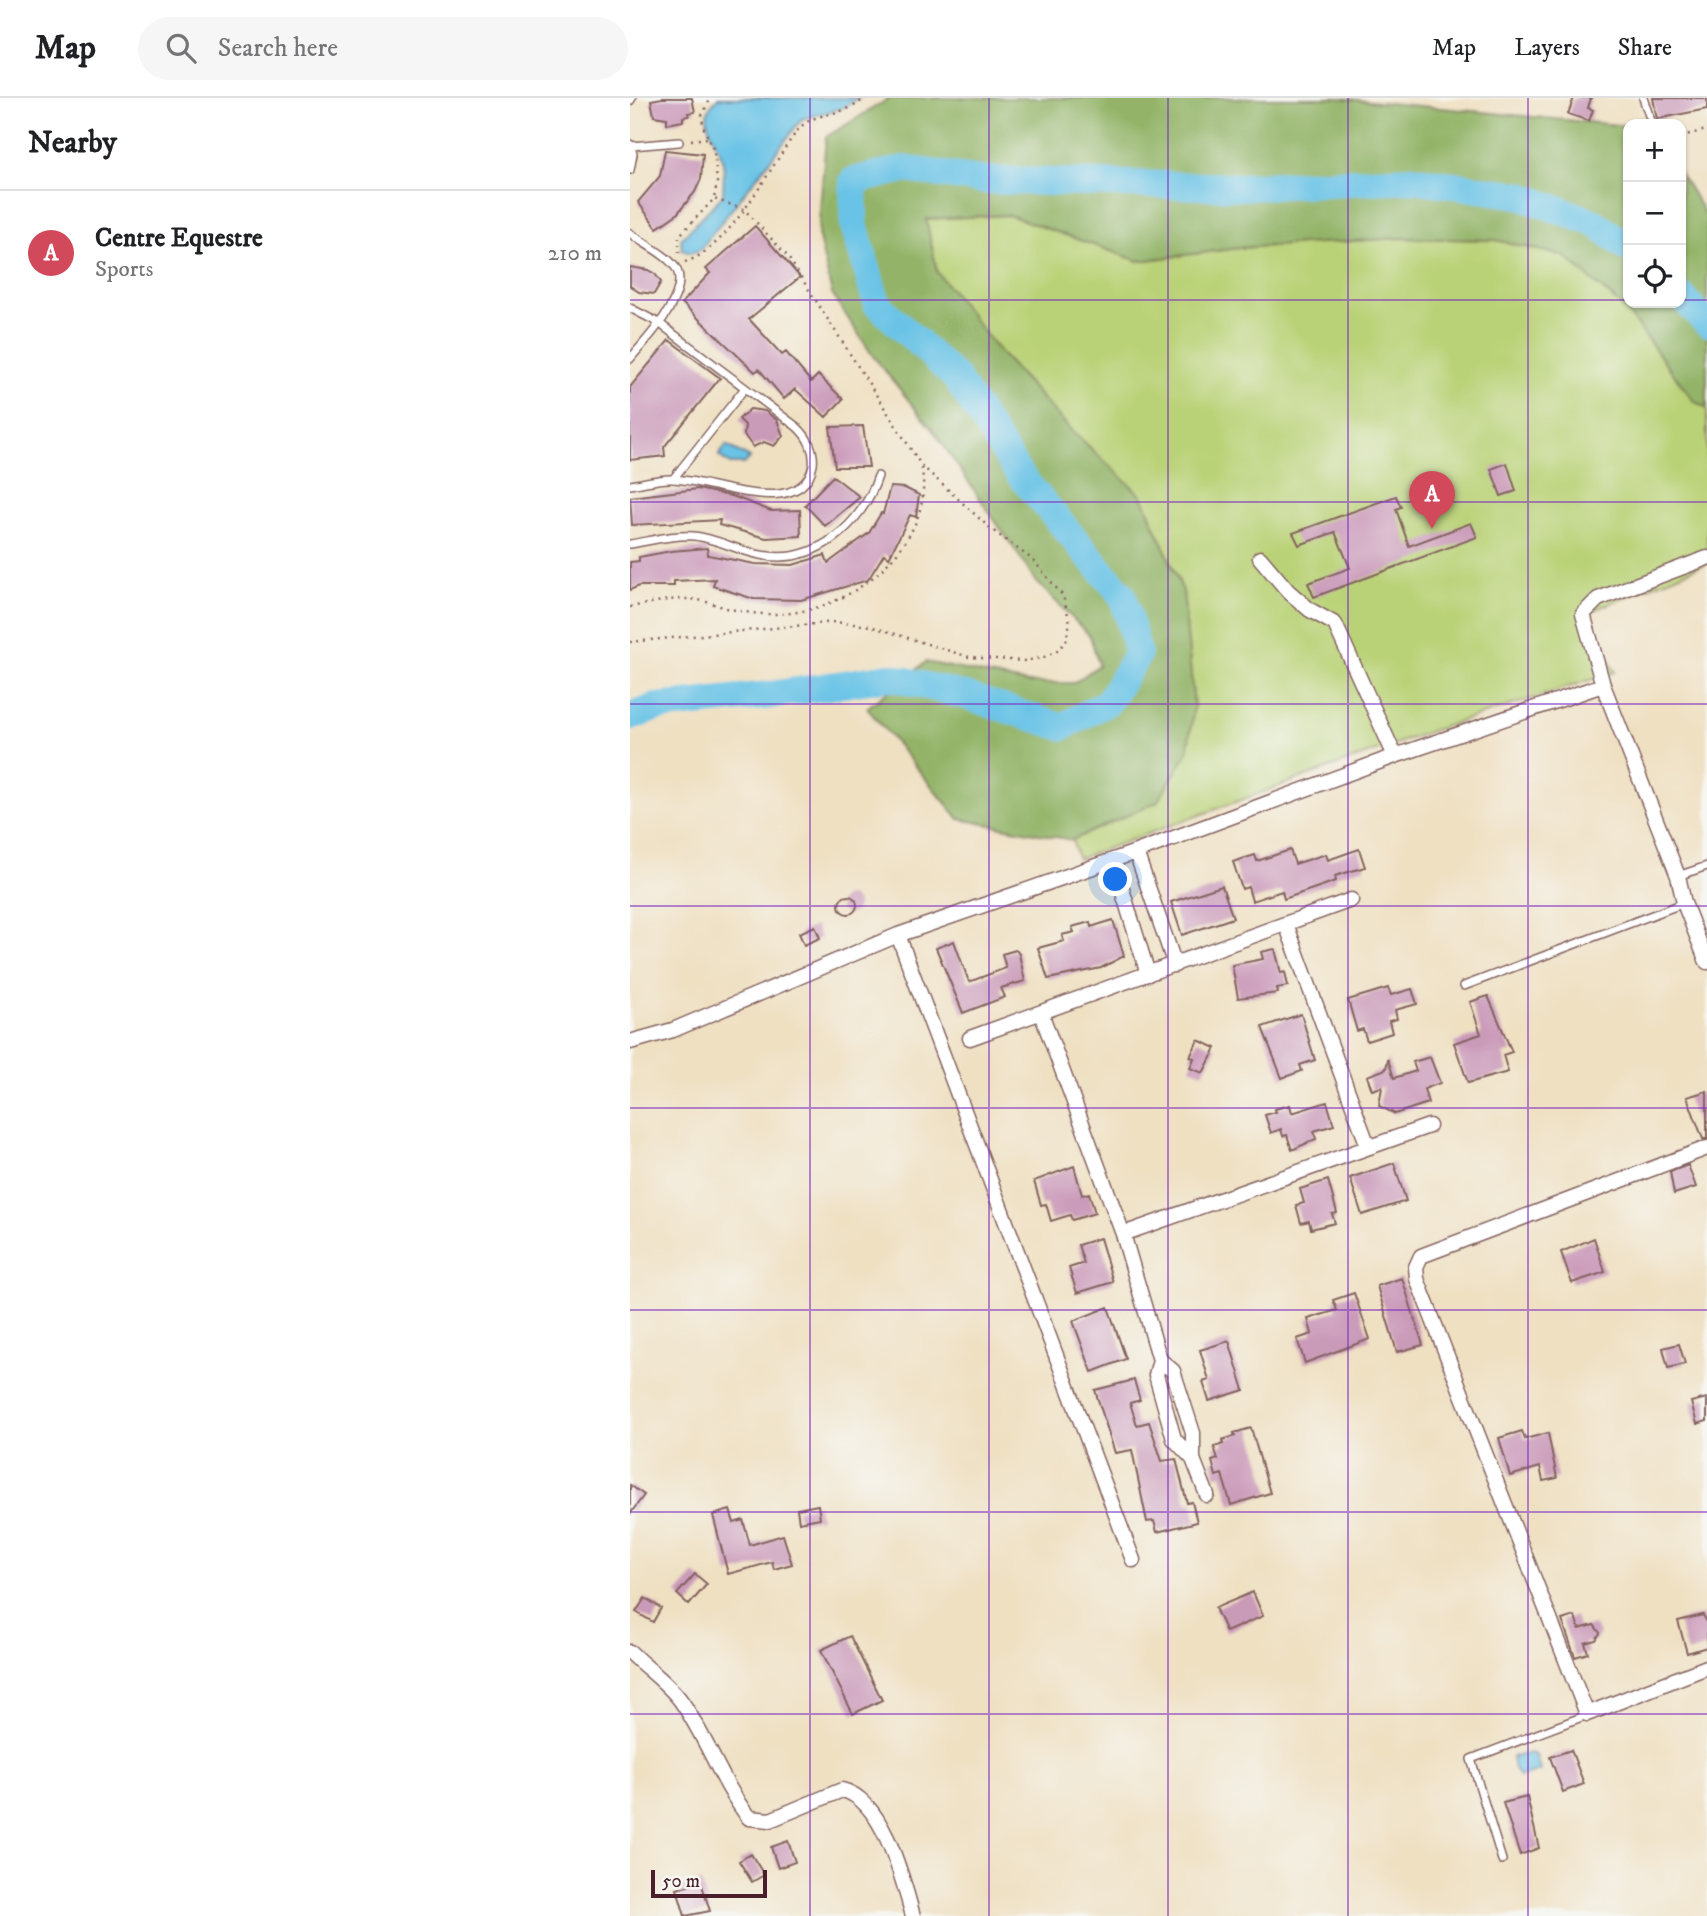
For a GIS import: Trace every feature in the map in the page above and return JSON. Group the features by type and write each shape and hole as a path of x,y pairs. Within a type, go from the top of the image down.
{"street":[{"path":"1260,558 1288,591 1310,610 1335,624 1395,755"},
{"path":"1707,558 1598,599 1583,614 1604,685 1678,876 1684,903 1707,962"},
{"path":"630,1042 673,1030 898,934 1136,852 1395,755 1604,685"},
{"path":"1136,852 1175,964"},
{"path":"1113,860 1148,974"},
{"path":"970,1038 1351,900"},
{"path":"1286,924 1368,1146"},
{"path":"898,934 1133,1560"},
{"path":"1041,1013 1123,1234 1160,1360 1156,1375 1174,1439 1193,1459 1207,1495"},
{"path":"1123,1234 1429,1126"},
{"path":"1707,1148 1421,1256 1416,1267 1417,1279 1587,1714 1707,1667"},
{"path":"630,1652 680,1700 717,1763 730,1793 749,1818 770,1820 842,1790 853,1793 864,1802 880,1824 900,1872 913,1916"}],"lane":[{"path":"1643,98 1650,119"},
{"path":"630,170 633,155 631,145 679,142"},
{"path":"630,233 666,258 678,271 678,290 659,323 630,359"},
{"path":"630,309 659,323 806,435 814,460 805,482 787,494 770,495 673,479 630,485"},
{"path":"673,479 746,387"},
{"path":"630,544 693,536 762,556 805,553 826,543 850,525 868,503 878,476"},
{"path":"1678,876 1707,866"},
{"path":"1464,986 1684,903"},
{"path":"1502,1860 1471,1759 1587,1714"}],"path":[{"path":"711,98 702,116 717,166 714,199 679,236 677,245 685,261 700,256 744,209 800,127 817,116 850,108 864,98"},
{"path":"1686,135 1707,131"},
{"path":"679,142 708,138"},
{"path":"630,642 835,622 870,626 969,657 1023,661 1042,658 1057,651 1066,642 1070,622 1063,596 1022,548 992,530 921,465 788,257 744,209 714,199"},
{"path":"630,607 688,598 735,610 780,614 817,609 852,595 878,576 921,516 925,482 921,465"}],"green space":[{"path":"890,98 1337,98 1623,126 1623,307 1564,256 1496,240 1402,238 1239,248 1139,261 1009,215 926,219 937,272 1002,355 1071,430 1142,496 1183,591 1194,707 1187,754 1157,802 1072,840 959,819 867,708 926,662 1028,683 1074,683 1099,665 1090,636 1037,582 935,433 873,356 832,294 818,234 826,137"},
{"path":"1686,183 1707,217 1707,408 1694,401 1625,309 1686,308"},
{"path":"1009,215 1139,261 1239,248 1402,238 1496,240 1565,256 1625,309 1694,401 1707,408 1707,563 1584,614 1615,672 1434,730 1078,859 1072,840 1157,802 1194,707 1183,591 1142,496 1071,430 1002,355 937,272 926,219"}],"water":[{"path":"718,98 859,98 842,108 802,119 700,250 690,253 682,250 681,239 723,195 723,162 707,121 711,106"},
{"path":"726,445 750,458 744,464 730,464 719,456"},
{"path":"1531,1753 1536,1756 1540,1771 1519,1777 1512,1757"}],"building":[{"path":"692,98 695,112 688,113 689,116 683,117 683,121 667,124 667,118 654,116 651,100"},
{"path":"1574,98 1591,98 1588,108 1593,110 1589,121 1568,114"},
{"path":"1653,98 1707,98 1707,109 1657,119"},
{"path":"665,150 703,154 701,179 695,192 677,214 657,228 638,202 660,176"},
{"path":"755,226 800,277 749,319 782,355 786,352 811,382 818,375 843,399 826,417 795,389 784,399 759,369 755,372 682,303 710,273 706,269"},
{"path":"630,267 655,274 661,282 654,294 639,292 630,286"},
{"path":"669,340 720,378 664,447 665,456 630,460 630,387"},
{"path":"750,409 765,411 777,420 783,436 774,446 764,442 753,447 744,435 745,425 739,419"},
{"path":"863,426 869,467 835,467 830,427"},
{"path":"1507,463 1516,491 1501,496 1491,469"},
{"path":"833,476 860,497 825,526 805,505"},
{"path":"890,487 905,488 919,495 916,517 910,515 889,558 884,554 868,580 801,600 754,599 713,586 715,579 674,581 674,586 639,586 630,590 630,562 639,561 639,557 671,551 707,548 708,555 755,564 793,565 825,555 828,563 869,533 881,513 883,514"},
{"path":"698,489 735,497 771,511 800,510 801,536 766,538 719,525 720,520 632,525 630,497"},
{"path":"1396,496 1401,507 1396,509 1409,546 1471,523 1477,537 1314,597 1308,583 1350,568 1335,532 1299,545 1293,533"},
{"path":"1359,849 1365,867 1335,876 1336,881 1284,899 1282,891 1252,901 1248,887 1242,889 1233,862 1255,855 1257,861 1290,850 1295,864 1326,854 1328,860"},
{"path":"1222,886 1233,918 1182,935 1171,902"},
{"path":"848,896 854,899 857,905 854,911 848,914 842,911 839,905 842,899"},
{"path":"1113,920 1124,956 1101,968 1048,979 1038,948 1064,941 1062,935 1074,932 1072,927 1090,922 1091,927"},
{"path":"815,926 820,938 804,945 799,933"},
{"path":"954,941 969,982 1006,968 1002,954 1016,950 1025,981 1001,988 1005,997 963,1013 936,948"},
{"path":"1275,949 1281,973 1285,972 1288,986 1277,988 1278,993 1238,998 1232,965 1263,959 1261,952"},
{"path":"1388,988 1391,995 1412,989 1417,1004 1395,1010 1397,1019 1389,1021 1392,1033 1367,1041 1363,1029 1357,1031 1348,1000"},
{"path":"1488,996 1512,1052 1503,1055 1508,1072 1468,1083 1454,1043 1481,1034 1470,1002"},
{"path":"1301,1014 1315,1060 1300,1065 1302,1071 1282,1078 1262,1027"},
{"path":"1198,1040 1216,1048 1203,1073 1190,1068 1194,1058 1190,1057"},
{"path":"1430,1057 1440,1083 1424,1089 1428,1103 1395,1114 1379,1106 1382,1087 1372,1090 1367,1076 1386,1069 1388,1059 1394,1078 1416,1071 1413,1062"},
{"path":"1707,1091 1707,1139 1703,1139 1687,1097"},
{"path":"1327,1102 1334,1125 1314,1131 1316,1139 1292,1150 1287,1135 1283,1136 1281,1129 1271,1133 1265,1115 1276,1112 1275,1109 1290,1105 1292,1113"},
{"path":"1394,1163 1406,1201 1362,1215 1350,1178"},
{"path":"1688,1165 1696,1187 1674,1194 1670,1172"},
{"path":"1074,1166 1082,1195 1089,1193 1095,1213 1072,1220 1070,1215 1051,1221 1046,1204 1041,1205 1034,1181"},
{"path":"1328,1180 1337,1213 1332,1214 1335,1223 1311,1229 1309,1221 1301,1223 1296,1205 1304,1203 1300,1189"},
{"path":"1100,1238 1113,1282 1077,1293 1069,1268 1084,1263 1078,1245"},
{"path":"1594,1238 1605,1272 1572,1283 1561,1252"},
{"path":"1402,1278 1423,1345 1397,1352 1377,1286"},
{"path":"1354,1293 1370,1339 1305,1363 1297,1339 1312,1334 1308,1319 1337,1310 1333,1300"},
{"path":"1108,1307 1126,1359 1092,1372 1073,1321"},
{"path":"1229,1341 1244,1390 1209,1401 1203,1382 1209,1380 1200,1350"},
{"path":"1679,1344 1685,1364 1668,1368 1663,1348"},
{"path":"1134,1380 1140,1400 1130,1403 1137,1425 1149,1422 1162,1461 1176,1459 1187,1503 1192,1502 1197,1522 1157,1532 1154,1521 1147,1522 1132,1450 1115,1453 1095,1390"},
{"path":"1707,1398 1707,1421 1697,1424 1691,1402"},
{"path":"1251,1428 1270,1493 1231,1505 1222,1474 1216,1476 1212,1461 1218,1459 1214,1447 1223,1444 1222,1440 1235,1436 1234,1433"},
{"path":"1522,1431 1525,1439 1548,1433 1557,1478 1543,1481 1540,1467 1510,1476 1499,1438"},
{"path":"630,1485 644,1495 630,1514"},
{"path":"818,1505 820,1518 799,1522 797,1509"},
{"path":"730,1510 734,1523 743,1520 750,1545 783,1535 792,1564 774,1569 772,1562 728,1574 713,1515"},
{"path":"695,1574 707,1584 689,1605 677,1594"},
{"path":"1253,1592 1263,1616 1226,1632 1215,1608"},
{"path":"645,1598 661,1608 653,1622 636,1612"},
{"path":"1703,1615 1707,1622 1707,1647 1687,1653 1678,1621"},
{"path":"1575,1616 1579,1629 1594,1625 1600,1633 1596,1640 1585,1643 1588,1653 1575,1657 1562,1620"},
{"path":"850,1636 882,1700 853,1714 821,1650"},
{"path":"1571,1750 1584,1784 1563,1792 1550,1757"},
{"path":"1527,1797 1539,1848 1520,1855 1503,1803"},
{"path":"788,1841 795,1862 778,1868 771,1847"},
{"path":"751,1854 764,1875 752,1882 739,1861"},
{"path":"701,1882 710,1911 685,1916 677,1889"}],"waterway":[{"path":"630,717 657,707 770,695 890,677 966,696 1062,727 1108,702 1138,654 1123,596 1019,474 956,378 877,304 854,225 853,181 904,169 982,180 1240,187 1413,179 1518,195 1595,223 1624,245"},
{"path":"1686,301 1707,323"}],"place":[{"name":"Centre Equestre","path":"1432,529"}]}
